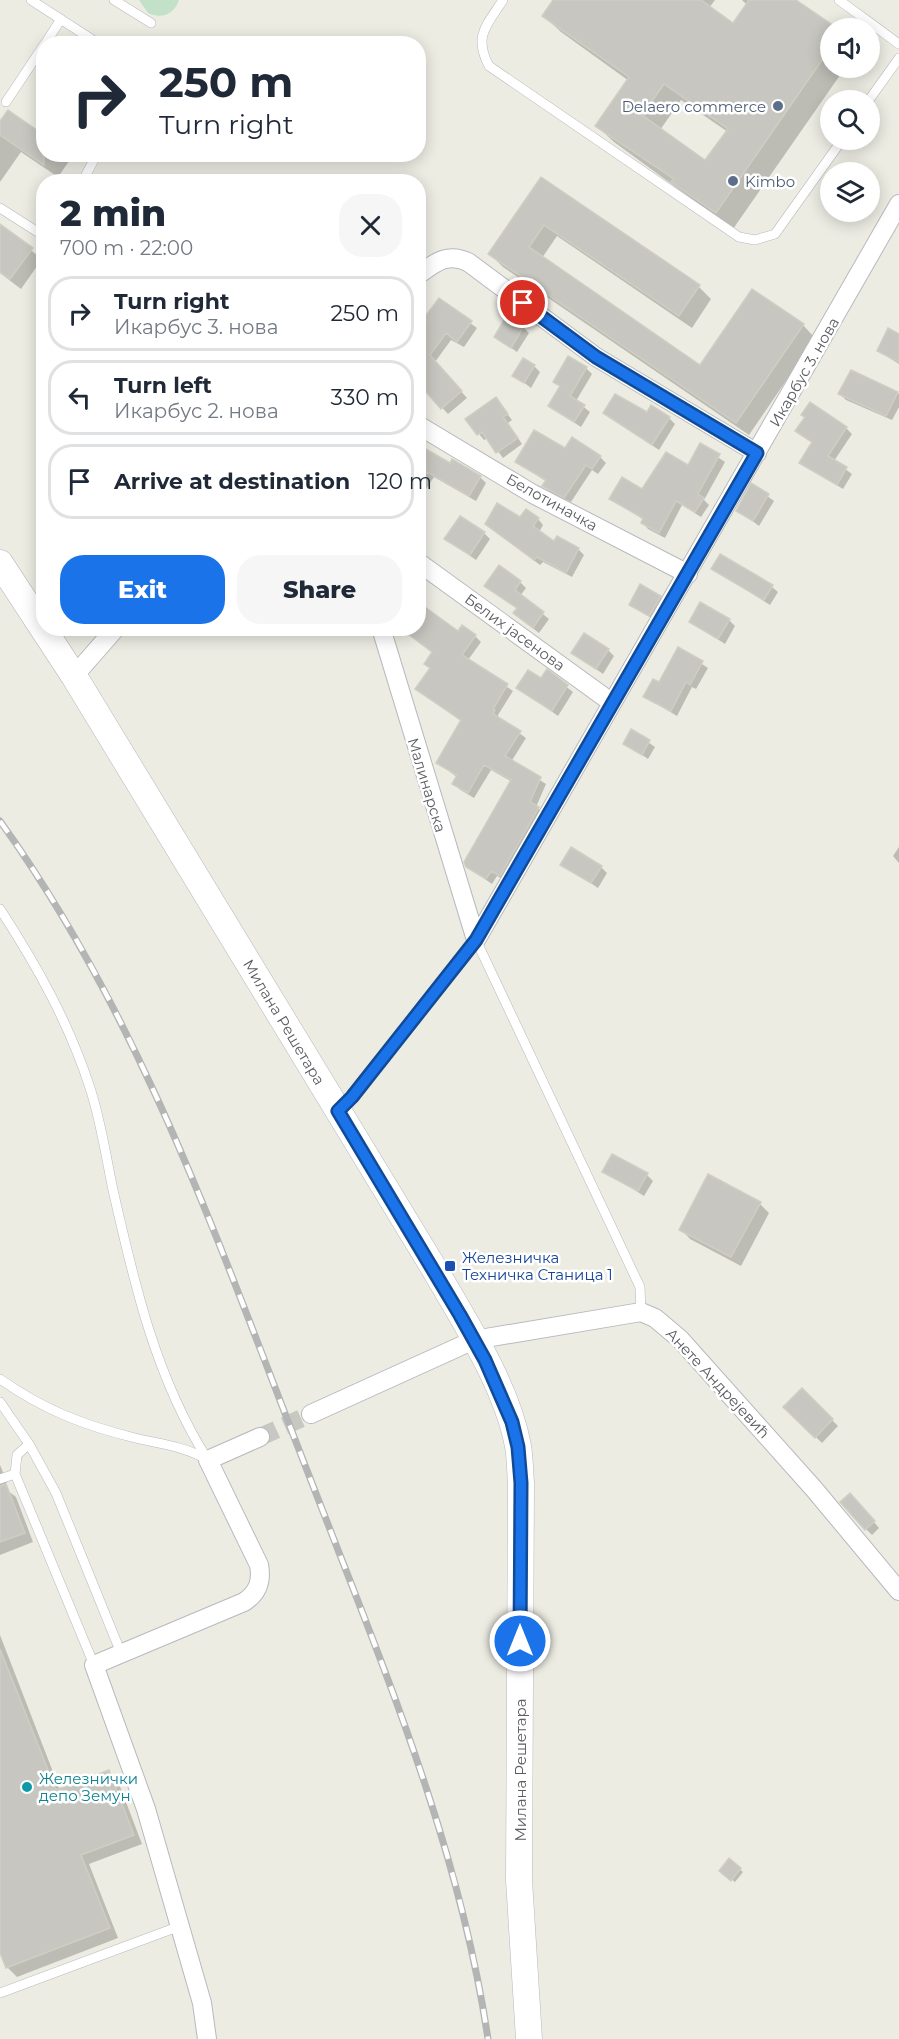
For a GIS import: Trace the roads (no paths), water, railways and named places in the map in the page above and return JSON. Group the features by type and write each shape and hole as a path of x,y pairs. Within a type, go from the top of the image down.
{"street":[{"name":"Икарбус 3. нова","path":"476,940 899,204"},
{"path":"426,269 436,262 452,257 468,262 596,357 757,453"},
{"name":"Белотиначка","path":"426,429 533,494 688,574"},
{"name":"Милана Решетара","path":"0,563 36,618"},
{"name":"Белих јасенова","path":"426,568 611,702"},
{"name":"Милана Решетара","path":"48,636 338,1111 474,1340 512,1422 519,1457 519,1880 529,2039"},
{"path":"74,676 109,636"},
{"name":"Малинарска","path":"383,636 476,940"},
{"path":"311,1414 474,1340 641,1312"},
{"name":"Анете Андрејевић","path":"641,1312 655,1318 680,1339 814,1489 899,1591"},
{"path":"207,2039 202,2003 146,1809 94,1665 244,1602 258,1587 259,1565 208,1460 260,1437"}],"lane":[{"path":"31,0 87,36"},
{"path":"114,0 151,23"},
{"path":"504,0 483,32 480,45 489,66 738,237 755,240 775,234 835,150"},
{"path":"839,0 899,44"},
{"path":"49,36 61,19"},
{"path":"6,102 36,56"},
{"path":"876,90 899,58"},
{"path":"0,208 36,231"},
{"path":"0,909 55,999 77,1049 91,1090 114,1194 155,1351 183,1419 208,1460"},
{"path":"476,940 640,1287 641,1312"},
{"name":"Икарбус 3. нова","path":"338,1111 352,1097 476,940"},
{"path":"0,1378 31,1400 58,1414 135,1437 189,1449 208,1460"},
{"path":"0,1402 29,1444 57,1493 121,1653"},
{"path":"29,1444 17,1455 15,1474 94,1665"},
{"path":"0,1479 15,1474"},
{"path":"0,1993 180,1926"}],"tunnel":[{"path":"260,1437 311,1414"}],"railway":[{"path":"0,821 51,897 138,1057 176,1140 245,1308 415,1754 458,1895 475,1966 488,2039"}],"place":[{"name":"Delaero commerce","path":"778,106"},
{"name":"Kimbo","path":"733,181"},
{"name":"Железничка Техничка Станица 1","path":"450,1266"},
{"name":"Железнички депо Земун","path":"27,1787"}]}
